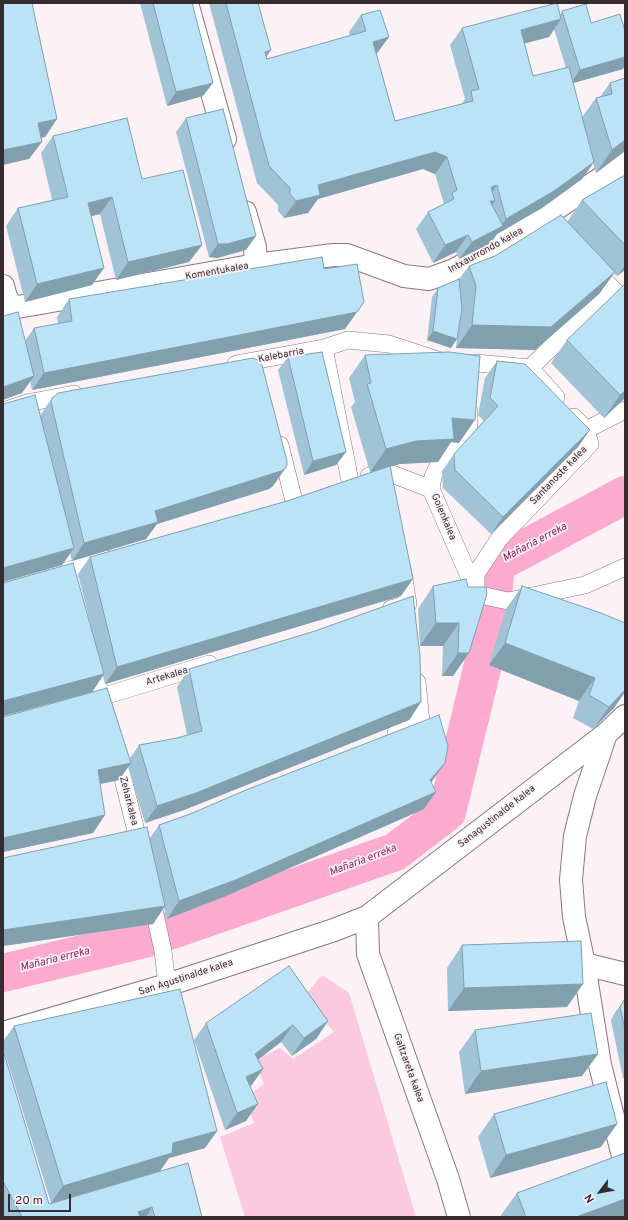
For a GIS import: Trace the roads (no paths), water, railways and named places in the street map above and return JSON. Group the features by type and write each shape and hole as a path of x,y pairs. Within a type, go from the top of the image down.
{"street":[{"path":"187,3 230,156"},
{"name":"Intxaurrondo kalea","path":"429,279 454,270 517,235 548,224 625,162"},
{"path":"240,194 255,247 256,265"},
{"name":"Komentukalea","path":"10,314 256,265 333,255 347,255 404,276 429,279"},
{"path":"581,258 625,301"},
{"path":"3,286 10,314"},
{"path":"431,489 433,477 441,459 464,443 469,424 473,378 530,368 612,288"},
{"name":"Kalebarria","path":"221,367 261,367 348,340 389,344 453,364 473,378"},
{"name":"Goienkalea","path":"324,348 343,483 388,479 431,489 476,594"},
{"path":"530,368 586,430 625,410"},
{"path":"3,411 28,403 89,392"},
{"path":"276,427 294,501"},
{"name":"Santanoste kalea","path":"476,594 476,574 499,539 590,444 586,430"},
{"path":"378,613 409,612 400,549"},
{"path":"39,579 119,555"},
{"path":"476,594 508,601 585,585 625,567"},
{"name":"Zeharkalea","path":"88,645 147,876 163,951 167,985"},
{"name":"Artekalea","path":"79,703 226,659"},
{"path":"385,737 421,722 415,667"},
{"name":"Sanagustinalde kalea","path":"367,917 606,734 625,716"},
{"path":"606,734 585,796 575,836 571,880 574,918 584,964 600,1064 625,1164"},
{"name":"San Agustinalde kalea","path":"3,1033 167,985 334,930 367,917"},
{"name":"Galtzareta kalea","path":"367,917 368,954 448,1179 459,1217"},
{"path":"584,964 625,974"}],"waterway":[{"name":"Mañaria erreka","path":"3,973 144,939 395,852 447,812 489,640 496,564 625,495"}]}
